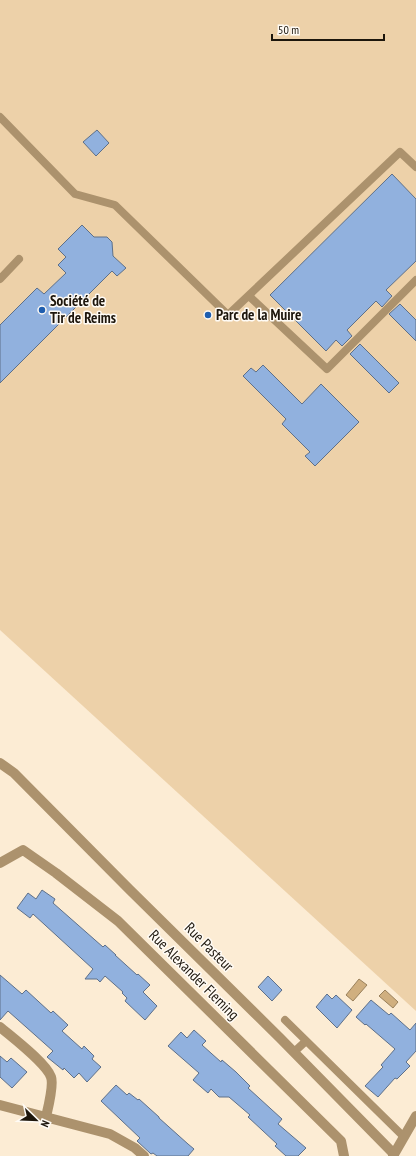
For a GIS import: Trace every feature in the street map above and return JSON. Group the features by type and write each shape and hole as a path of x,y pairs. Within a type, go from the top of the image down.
{"street":[{"name":"Rue Pasteur","path":"0,763 14,773 294,1052 393,1155"},
{"name":"Rue Alexander Fleming","path":"0,863 23,850 56,873 118,921 341,1141 344,1156"},
{"path":"0,1027 45,1066 52,1078 51,1094 46,1117"},
{"path":"0,1105 110,1134 135,1148 144,1156"},
{"path":"393,1155 416,1116"}],"lane":[{"path":"0,117 75,194 115,205 228,315 400,152 416,167"},
{"path":"0,279 19,259"},
{"path":"249,296 327,369 416,280"},
{"path":"285,1020 404,1137"},
{"path":"294,1052 306,1041"}],"shaded area":[{"name":"Parc de la Muire","path":"0,0 416,0 416,1011 0,630"},
{"path":"359,979 367,985 353,1001 346,995"},
{"path":"385,990 398,1002 393,1008 379,996"}],"building":[{"path":"97,130 109,143 96,156 83,142"},
{"path":"392,174 416,199 416,261 386,290 392,296 382,307 376,301 347,330 352,336 342,346 336,340 326,351 270,295"},
{"name":"Société de Tir de Reims","path":"82,225 94,237 107,237 112,242 113,256 126,268 117,276 112,271 0,383 0,325 37,288 44,294 66,273 58,265 66,257 58,249"},
{"path":"400,304 416,320 416,341 389,314"},
{"path":"360,344 399,383 389,393 350,354"},
{"path":"263,365 302,404 321,384 359,422 315,466 305,456 310,452 282,424 286,419 243,376 251,368 256,372"},
{"path":"42,890 55,899 53,903 103,947 105,945 150,985 143,992 157,1006 145,1020 125,1001 127,998 122,993 123,992 105,976 100,982 97,979 85,979 93,969 33,914 30,918 17,908 28,893 36,899"},
{"path":"0,975 22,994 26,990 51,1013 53,1011 68,1025 62,1031 82,1049 84,1046 94,1056 92,1059 101,1067 87,1082 79,1073 74,1078 64,1068 63,1070 47,1057 53,1051 8,1011 0,1020"},
{"path":"268,976 282,990 272,1001 258,987"},
{"path":"327,994 332,999 336,995 352,1010 337,1028 316,1007"},
{"path":"371,1000 389,1015 391,1013 410,1030 416,1023 416,1051 406,1062 410,1066 397,1079 395,1078 378,1097 365,1086 383,1067 381,1065 395,1049 356,1017"},
{"path":"194,1030 206,1041 202,1045 221,1062 222,1060 236,1072 250,1086 248,1088 282,1119 278,1124 306,1148 298,1156 286,1156 275,1146 277,1144 248,1117 250,1115 229,1097 219,1097 211,1089 208,1093 193,1080 199,1073 168,1046 181,1032 187,1038"},
{"path":"0,1056 7,1062 11,1058 27,1072 12,1088 0,1077"},
{"path":"116,1085 127,1095 129,1093 138,1100 139,1099 194,1149 188,1156 157,1156 153,1153 151,1154 137,1141 140,1138 101,1101"}],"place":[{"name":"Société de Tir de Reims","path":"42,310"},
{"name":"Parc de la Muire","path":"208,315"}]}
